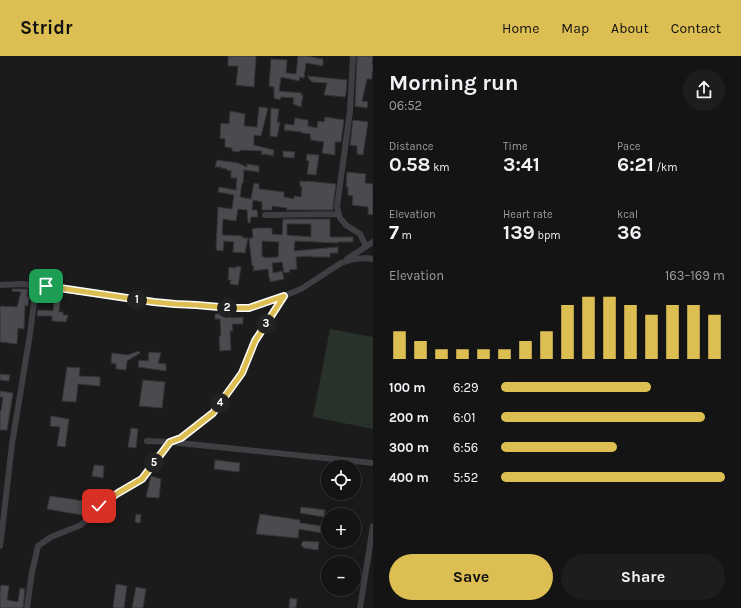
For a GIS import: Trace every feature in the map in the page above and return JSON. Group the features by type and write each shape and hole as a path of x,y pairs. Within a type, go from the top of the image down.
{"street":[{"path":"353,56 350,111 337,207 340,218 346,225 360,234 366,246"},
{"path":"265,215 339,214"},
{"path":"0,285 13,284 36,286 175,304 249,308 284,296 301,288 373,242"},
{"path":"341,263 354,259 373,259"},
{"path":"0,546 12,444 30,334 36,286"},
{"path":"28,608 32,572 38,546 52,537 81,525 99,506 142,479 170,442 181,438 213,413 242,373 255,341 284,296"},
{"path":"147,441 170,442 373,463"},
{"path":"360,608 373,526"}],"shaded area":[{"path":"330,329 373,337 373,429 313,417"}],"building":[{"path":"228,56 256,56 254,87 236,85 238,66 228,66"},
{"path":"298,56 323,59 323,66 306,63 304,78 300,77 299,81 281,77 279,91 302,93 301,107 293,104 294,98 281,97 280,100 274,98 274,87 269,86 271,59 287,60 286,73 296,74"},
{"path":"357,56 373,56 372,79 367,79 362,101 368,102 367,108 355,106"},
{"path":"307,76 347,80 345,97 324,95 327,83 312,82"},
{"path":"259,107 268,108 261,136 254,135 254,145 274,150 273,156 265,154 261,155 262,151 240,150 240,152 232,151 232,148 225,147 225,139 220,138 221,123 229,124 230,111 245,114 244,126 257,127"},
{"path":"271,108 279,109 277,123 280,122 277,137 270,136"},
{"path":"325,117 344,120 341,142 335,142 335,155 322,153 324,142 311,140 310,134 284,130 285,124 294,125 295,118 308,120 308,126 317,128 318,121 324,122"},
{"path":"353,120 368,122 363,155 357,154 357,146 350,145"},
{"path":"283,151 295,152 294,158 283,157"},
{"path":"307,154 319,155 316,175 307,174 309,161 306,160"},
{"path":"217,160 238,163 247,167 247,164 259,166 259,172 244,170 240,197 251,199 254,183 259,184 259,189 284,192 284,197 294,199 294,196 301,197 302,187 300,186 300,181 336,184 333,210 286,210 287,208 272,206 272,210 262,210 262,202 253,200 252,210 257,210 258,217 251,217 250,223 248,223 247,210 238,209 236,221 223,219 222,235 243,236 242,238 248,238 245,253 233,252 234,242 224,241 223,251 216,250 218,207 232,209 234,195 218,192 219,187 236,190 237,178 231,178 231,170 228,171 227,169 221,167 215,167"},
{"path":"347,172 366,174 365,183 373,184 373,215 368,214 368,207 352,205 353,196 348,195 348,187 346,187"},
{"path":"283,219 330,219 330,237 353,237 353,242 338,243 295,241 294,251 338,247 338,253 330,253 330,257 296,257 297,269 289,270 290,272 284,273 282,262 272,263 273,273 282,271 284,279 270,282 268,269 253,271 254,266 252,266 249,238 253,238 252,229 257,228 272,228 272,234 282,235","holes":["287,224 311,224 311,237 287,235","262,241 279,242 278,257 262,257"]},
{"path":"236,266 241,267 238,285 230,284 231,280 228,280 229,267 236,268"},
{"path":"12,289 28,289 27,297 29,297 28,306 25,305 24,329 18,328 17,344 0,342 0,306 17,307 21,292 12,291"},
{"path":"40,292 61,294 59,312 63,312 63,315 68,315 66,322 52,321 52,316 37,316 38,310 53,311 54,302 39,300"},
{"path":"231,313 231,318 243,317 243,324 232,324 233,331 230,331 231,350 220,351 220,319 215,319 215,314"},
{"path":"139,351 140,353 127,361 126,370 116,369 116,364 111,363 112,353 128,355"},
{"path":"149,352 161,353 158,363 166,364 166,371 138,367 139,360 148,361"},
{"path":"67,367 80,368 79,376 100,377 100,386 78,384 76,402 62,401"},
{"path":"0,374 10,375 9,381 0,380"},
{"path":"143,380 165,382 162,408 139,406"},
{"path":"0,391 13,393 7,430 0,430 0,411 3,397 0,397"},
{"path":"51,416 69,419 65,447 57,446 60,427 50,426"},
{"path":"131,428 138,429 136,448 128,447"},
{"path":"215,460 240,463 239,472 214,469"},
{"path":"94,465 104,466 103,478 92,476"},
{"path":"151,476 161,479 159,498 146,497"},
{"path":"50,496 84,501 82,515 47,509"},
{"path":"301,507 321,510 321,516 300,513"},
{"path":"136,514 141,515 140,523 135,522"},
{"path":"260,514 300,520 300,523 321,526 321,533 299,529 298,538 256,534"},
{"path":"303,541 319,542 318,550 304,548 301,545"},
{"path":"116,584 127,586 124,608 113,608"},
{"path":"1,585 9,586 7,600 18,602 20,588 25,589 23,608 0,608"},
{"path":"136,587 146,589 143,608 132,608"},
{"path":"290,598 297,599 296,608 289,608"}],"route":[{"path":"46,286 133,300 231,308 249,308 284,296 255,341 242,373 213,413 181,438 170,442 142,479 99,506"}]}
